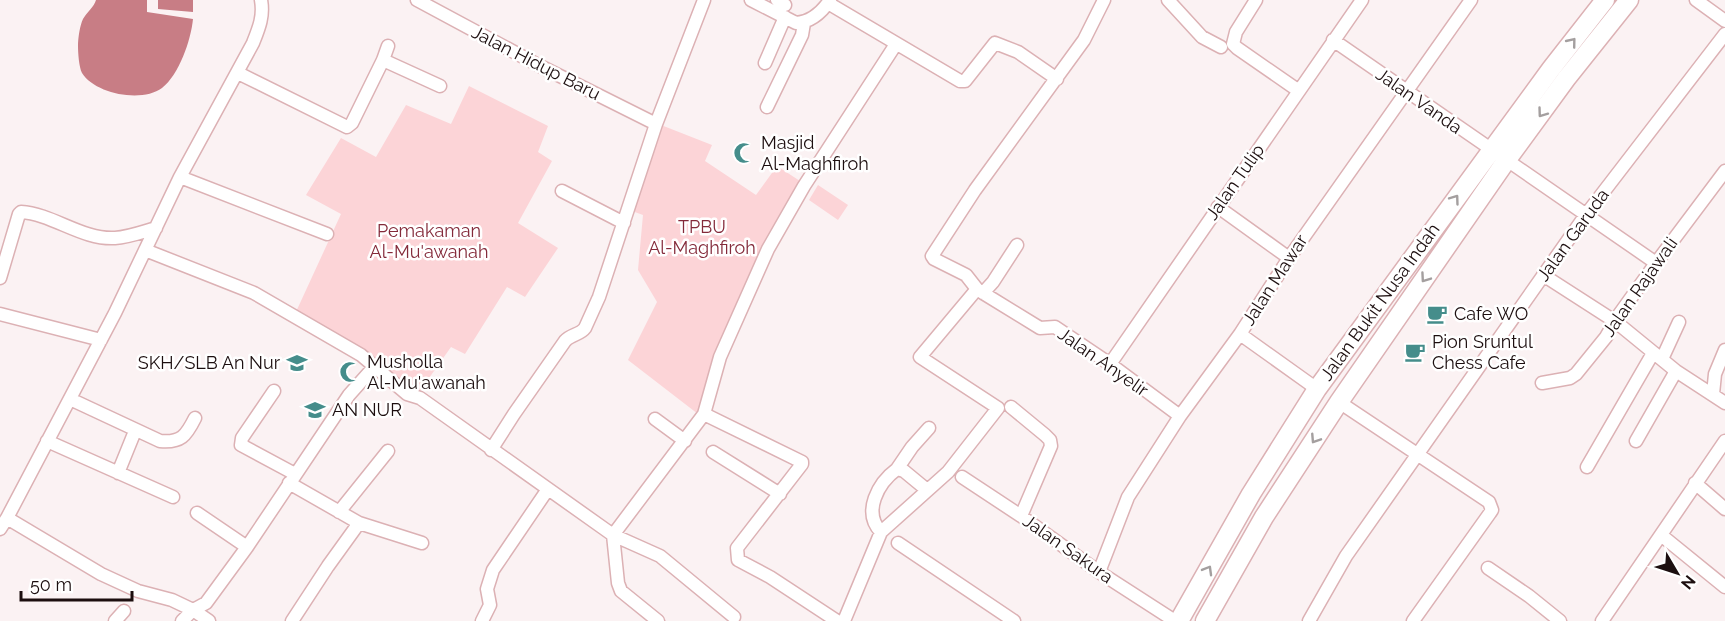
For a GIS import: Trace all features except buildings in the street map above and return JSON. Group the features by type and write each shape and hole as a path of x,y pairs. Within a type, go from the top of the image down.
{"street":[{"path":"209,621 172,600 138,591 101,574 4,523 101,340 180,177 238,73 260,26 263,11 261,0"},
{"name":"Jalan Hidup Baru","path":"417,0 540,66 656,124"},
{"path":"491,450 565,341 585,328 600,297 656,124 704,0"},
{"path":"751,0 782,8 796,23 804,23 814,17 829,1 960,81 965,81 992,46 998,43 1018,52 1057,79 1093,25 1104,0"},
{"path":"1168,0 1202,37 1237,48 1299,91"},
{"path":"1227,45 1256,0"},
{"name":"Jalan Tulip","path":"1110,364 1362,0"},
{"name":"Jalan Mawar","path":"1099,572 1128,496 1180,416 1240,334 1289,258 1471,0"},
{"name":"Jalan Bukit Nusa Indah","path":"1177,621 1251,494 1317,389 1491,150 1605,0"},
{"name":"Jalan Bukit Nusa Indah","path":"1204,621 1264,517 1339,402 1506,161 1566,79 1629,0"},
{"path":"1696,0 1725,21"},
{"path":"765,63 782,8"},
{"path":"767,107 802,35 804,23"},
{"name":"Jalan Garuda","path":"1309,621 1346,556 1543,275 1725,34"},
{"name":"Jalan Vanda","path":"1333,40 1405,92 1656,263"},
{"path":"658,621 621,591 618,583 613,536 704,414 720,357 768,249 810,177 896,44"},
{"path":"238,73 347,127 352,123 388,46"},
{"path":"383,60 440,86"},
{"name":"Jalan Anyelir","path":"1057,79 975,190 933,253 934,259 966,275 980,291 1040,328 1055,327 1180,416"},
{"name":"Jalan Rajawali","path":"1542,383 1570,378 1576,374 1606,337 1656,263 1725,171"},
{"path":"180,177 327,234"},
{"path":"562,191 624,223"},
{"path":"1218,207 1289,258"},
{"path":"0,278 5,241 21,212 100,237 125,236 156,228"},
{"path":"844,621 881,532 948,472 998,408 920,357 980,291 993,282 1017,244"},
{"path":"145,250 254,293 361,355 406,394 420,398 613,536 660,556 734,617"},
{"path":"1543,275 1616,322 1676,371 1725,403"},
{"path":"0,314 101,340"},
{"path":"1587,467 1679,322"},
{"path":"1240,334 1317,389"},
{"path":"1713,394 1715,374 1725,350"},
{"path":"182,621 193,610 206,603 247,547 349,395 374,367"},
{"path":"1636,441 1676,371"},
{"path":"274,391 242,438 241,445 339,512 359,523 422,543"},
{"path":"70,399 160,441 171,442 179,439 187,433 195,418"},
{"path":"1339,402 1489,502 1491,506 1490,513 1413,621"},
{"path":"1011,407 1045,435 1050,440 1051,446 1021,516"},
{"path":"704,414 800,459 802,465 737,548 738,560 770,577 837,621"},
{"path":"655,419 685,441"},
{"path":"881,532 873,521 871,508 875,497 906,454 929,428"},
{"path":"118,473 133,436"},
{"path":"46,441 173,497"},
{"path":"1602,621 1725,441"},
{"path":"339,512 388,451"},
{"path":"713,452 780,494"},
{"path":"897,469 904,471 927,490"},
{"name":"Jalan Sakura","path":"962,477 1099,572 1177,621"},
{"path":"1695,483 1725,508"},
{"path":"482,621 490,605 487,589 493,570 548,489"},
{"path":"197,513 247,547"},
{"path":"292,621 359,523"},
{"path":"1661,535 1725,587"},
{"path":"898,543 1014,621"},
{"path":"1488,568 1560,621"},
{"path":"115,621 124,610"}],"green space":[{"name":"Pemakaman Al-Mu'awanah","path":"469,86 548,126 538,152 552,161 518,223 558,248 525,297 507,287 465,354 451,347 417,395 295,314 341,214 306,195 341,138 376,157 406,105 451,124"},
{"name":"TPBU Al-Maghfiroh","path":"661,125 712,145 705,161 756,195 777,166 800,181 698,414 628,360 657,302 638,270 643,215 632,211"},
{"path":"818,185 848,205 838,220 809,200"}],"shaded area":[{"path":"96,0 147,0 147,12 193,19 190,37 179,66 162,88 143,95 119,94 97,86 82,73 78,52 79,32 83,19"},
{"path":"158,0 193,0 193,12 158,9"}],"place":[{"name":"Masjid Al-Maghfiroh","path":"744,153"},
{"name":"Cafe WO","path":"1437,314"},
{"name":"Pion Sruntul Chess Cafe","path":"1415,352"},
{"name":"SKH/SLB An Nur","path":"297,363"},
{"name":"Musholla Al-Mu'awanah","path":"350,372"},
{"name":"AN NUR","path":"315,410"}]}
